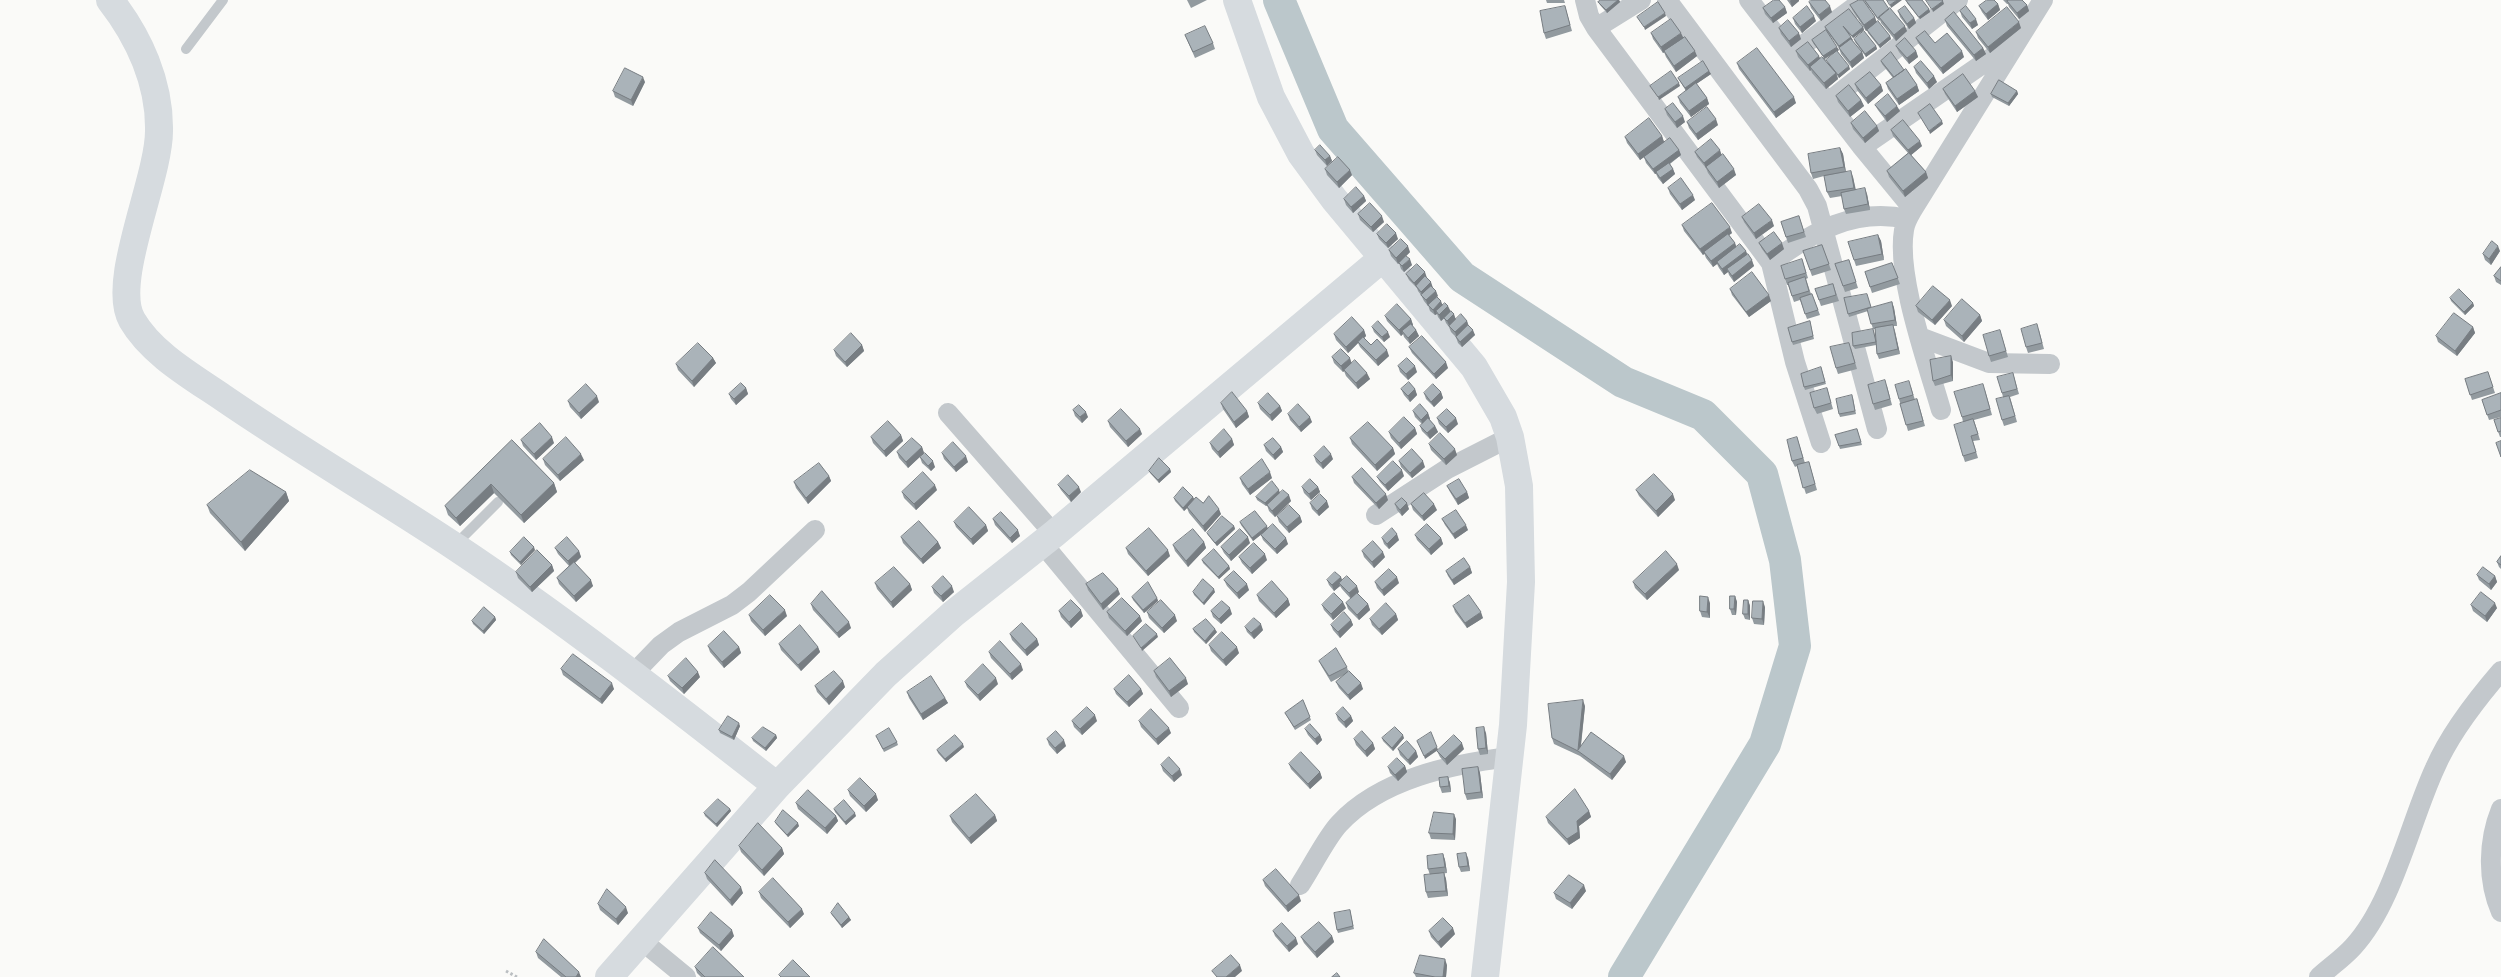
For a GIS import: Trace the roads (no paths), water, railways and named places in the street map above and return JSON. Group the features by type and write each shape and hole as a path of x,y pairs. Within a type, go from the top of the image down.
{"street":[{"path":"110,0 132,33 149,70 159,132 153,175 136,239 125,291 126,308 132,320 154,346 197,380 300,450 454,546 552,613 777,786"},
{"path":"1237,0 1259,66 1285,127 1316,177 1474,367 1503,417 1510,437 1519,486 1521,573 1516,692 1485,977"},
{"path":"1585,0 1589,16 1596,28 1771,263 1795,362 1821,443"},
{"path":"1596,28 1641,0"},
{"path":"1667,0 1808,189 1817,206 1856,358 1877,429"},
{"path":"1791,54 1864,0"},
{"path":"1828,102 1958,0"},
{"path":"1942,410 1920,337 1904,262 1903,237 1910,214 2043,0"},
{"path":"1756,2 1791,54 1910,214"},
{"path":"1862,147 2020,38"},
{"path":"1771,263 1798,244 1824,230 1863,216 1910,214"},
{"path":"609,977 777,786 886,674 953,614 1048,538 1384,257"},
{"path":"1920,337 1989,363 2050,364"},
{"path":"948,413 1048,538 1179,708"},
{"path":"1376,515 1447,469 1510,437"},
{"path":"633,674 661,645 679,632 732,605 749,592 815,530"},
{"path":"2318,977 2354,947 2363,934 2397,869 2435,768 2452,738 2501,671"},
{"path":"1300,885 1337,825 1361,805 1422,774 1475,762 1510,758"},
{"path":"2501,809 2496,820 2491,858 2492,882 2501,912"},
{"path":"641,940 686,977"}],"lane":[{"path":"186,48 223,0"},
{"path":"454,546 498,502"}],"waterway":[{"path":"1279,0 1333,129 1462,277 1623,382 1703,415 1762,474 1785,560 1795,646 1765,744 1624,977"}]}
